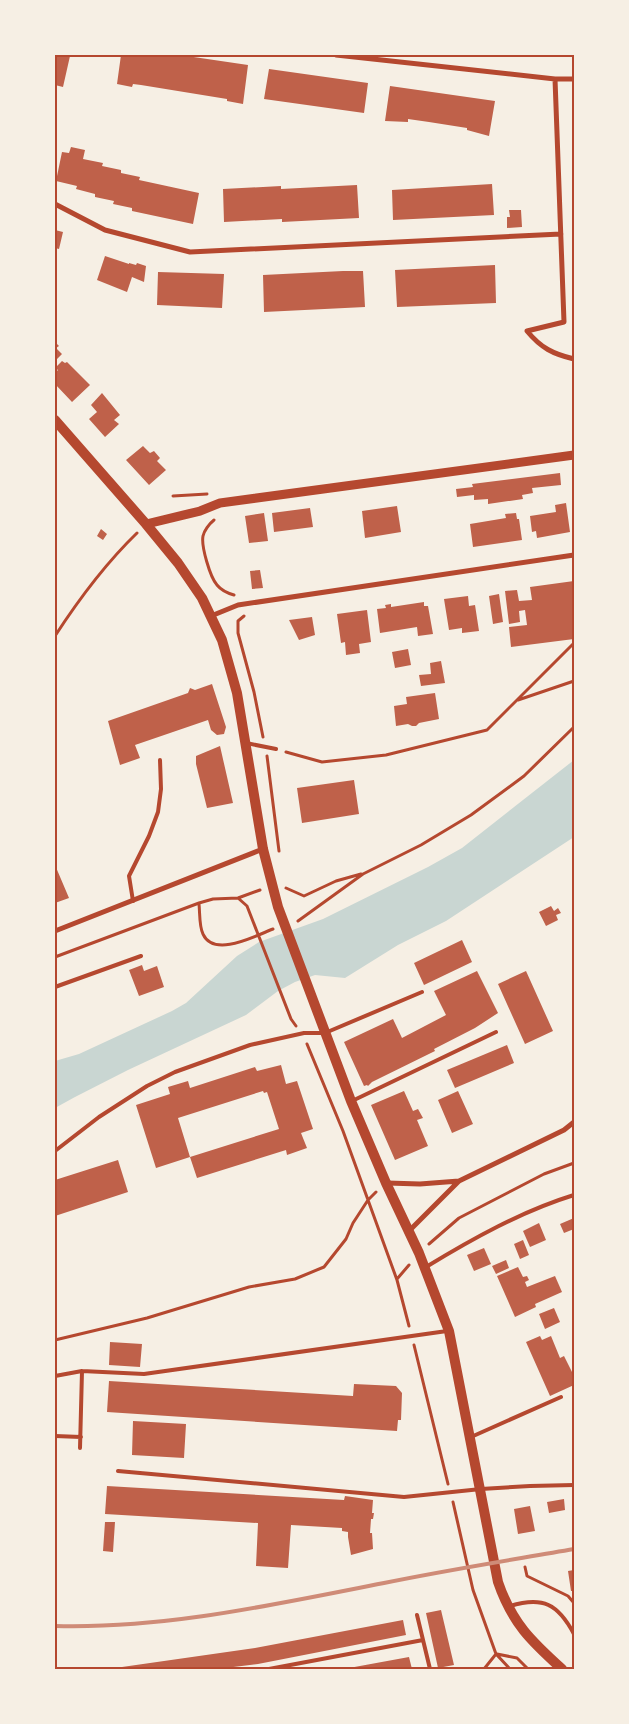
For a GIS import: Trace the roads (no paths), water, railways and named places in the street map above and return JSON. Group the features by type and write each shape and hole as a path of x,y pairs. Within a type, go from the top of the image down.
{"main road":[{"path":"55,420 146,524 191,580 222,640 234,679 263,849 278,907 351,1101 386,1183 419,1253 449,1331 498,1582 514,1618 532,1641 562,1669"}],"street":[{"path":"336,55 555,79 574,79"},
{"path":"555,79 564,322 527,331 537,343 553,354 574,359"},
{"path":"55,204 105,230 190,252 561,234"},
{"path":"146,524 200,511 220,503 574,455"},
{"path":"211,616 238,605 574,555"},
{"path":"55,931 133,902 263,849"},
{"path":"409,1231 459,1181 564,1130 574,1122"},
{"path":"386,1183 420,1184 459,1181"}],"lane":[{"path":"246,743 276,749"},
{"path":"133,902 130,876 158,812 161,789 160,760"},
{"path":"55,987 141,956"},
{"path":"55,1150 99,1117 147,1086 174,1072 250,1045 302,1034 325,1033 422,992"},
{"path":"351,1101 496,1032"},
{"path":"425,1268 509,1222 554,1201 574,1195"},
{"path":"55,1376 82,1371 144,1374 449,1331"},
{"path":"80,1448 82,1371"},
{"path":"471,1437 561,1397"},
{"path":"55,1436 81,1437"},
{"path":"118,1471 404,1498 480,1489 574,1485"},
{"path":"508,1606 534,1602 550,1606 561,1613 574,1634"},
{"path":"417,1615 430,1669"},
{"path":"269,1669 423,1640"}],"railway":[{"path":"55,1626 138,1624 221,1614 574,1549"}]}
